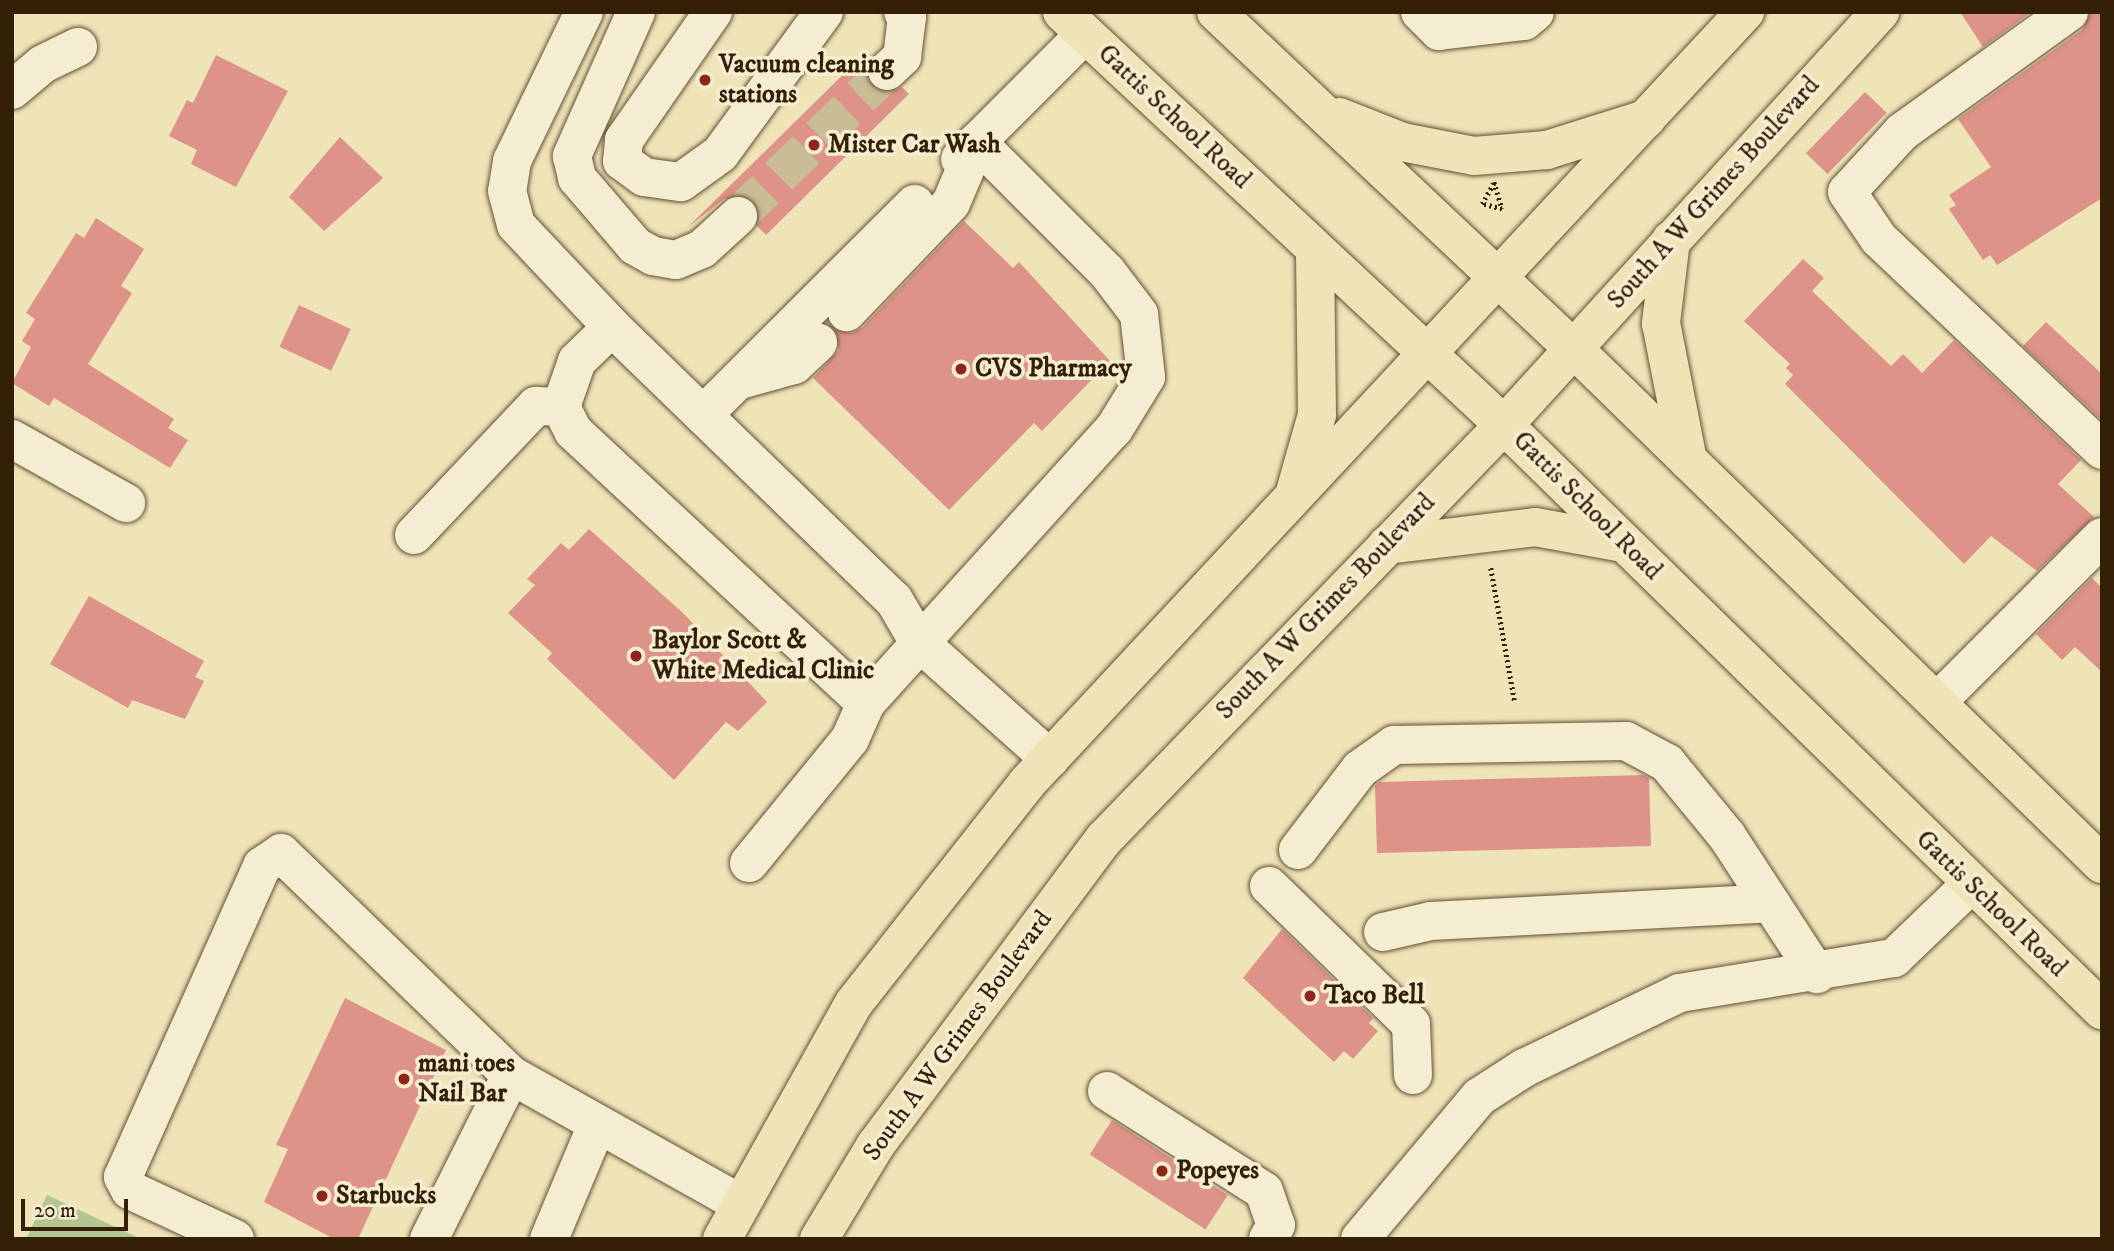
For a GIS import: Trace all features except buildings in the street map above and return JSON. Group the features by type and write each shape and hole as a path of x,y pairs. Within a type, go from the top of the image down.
{"main road":[{"path":"1216,12 1573,348 2102,864"},
{"path":"722,1239 855,1003 1050,758 1745,12"},
{"name":"South A W Grimes Boulevard","path":"819,1239 875,1146 1104,839 1504,425 1880,12"},
{"name":"Gattis School Road","path":"1073,23 1504,425 1969,885 2102,1010"},
{"path":"1318,108 1402,142 1474,156 1547,150 1647,118"},
{"path":"1671,240 1661,323 1688,460"},
{"path":"1294,498 1317,415 1315,249"},
{"path":"1387,545 1535,527 1624,543"}],"street":[{"path":"584,12 512,161 507,191 516,225 612,327 894,600 918,641 1050,758"},
{"path":"636,12 572,156 577,178 635,246 653,256 676,260 702,250 738,216"},
{"path":"713,12 624,140 622,161 644,177 681,182 720,155 824,12"},
{"path":"887,71 902,57 907,17 903,12"},
{"path":"1420,12 1439,31 1524,21 1535,12"},
{"path":"2069,12 1902,132 1847,191 1879,239 2102,450"},
{"path":"703,415 977,142 1073,23"},
{"path":"12,90 43,64 78,47"},
{"path":"847,312 951,204 977,142"},
{"path":"749,863 850,739 866,703 918,641 1114,429 1146,377 1139,314 1107,272 977,142"},
{"path":"612,327 577,362 561,407 573,431 866,703"},
{"path":"738,380 794,365 818,343"},
{"path":"414,535 536,406 561,407"},
{"path":"12,439 126,503"},
{"path":"1937,702 2102,537"},
{"path":"1298,850 1360,769 1394,745 1626,741 1667,762 1727,836 1817,974"},
{"path":"235,1239 130,1190 122,1177 262,866 281,853 511,1075 741,1204"},
{"path":"1360,1239 1479,1097 1524,1068 1680,993 1817,974 1894,958 1969,885"},
{"path":"1269,886 1411,1024 1413,1074"},
{"path":"1383,932 1432,921 1771,903"},
{"path":"429,1239 511,1075"},
{"path":"1107,1091 1264,1191 1276,1226 1268,1239"},
{"path":"549,1239 597,1125"}],"path":[{"path":"1482,204 1502,209"},
{"path":"1490,560 1515,703"}],"green space":[{"path":"47,1195 141,1239 26,1239"}],"tunnel":[{"path":"738,216 887,71"}],"place":[{"name":"Vacuum cleaning stations","path":"705,80"},
{"name":"Mister Car Wash","path":"814,145"},
{"name":"CVS Pharmacy","path":"961,369"},
{"name":"Baylor Scott & White Medical Clinic","path":"636,656"},
{"name":"Taco Bell","path":"1310,996"},
{"name":"mani toes Nail Bar","path":"404,1079"},
{"name":"Popeyes","path":"1162,1171"},
{"name":"Starbucks","path":"322,1196"}]}
